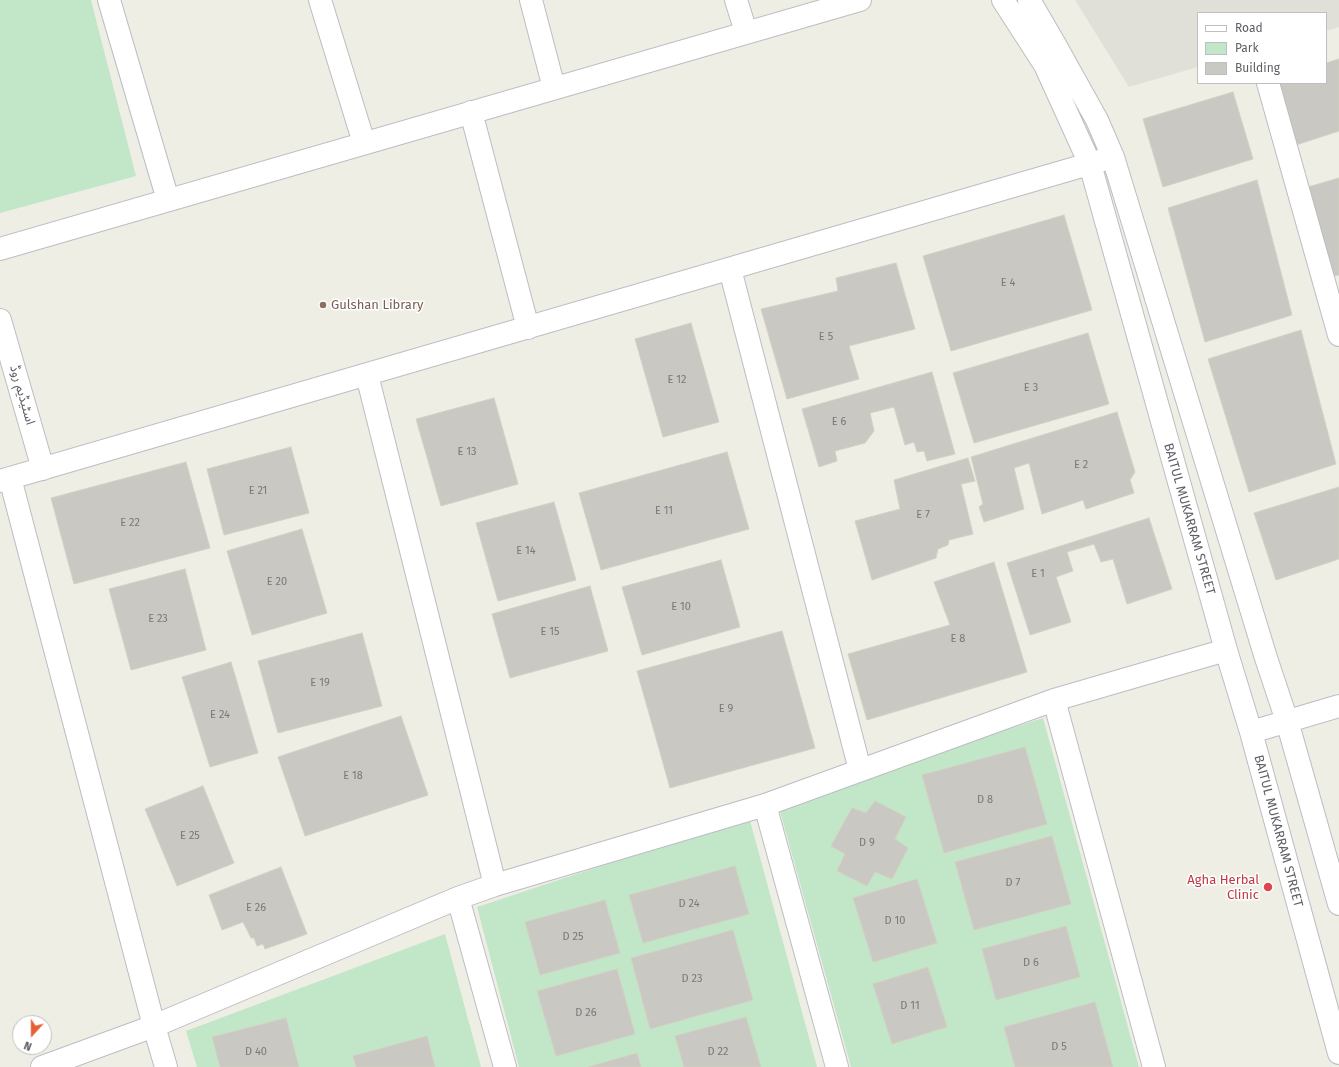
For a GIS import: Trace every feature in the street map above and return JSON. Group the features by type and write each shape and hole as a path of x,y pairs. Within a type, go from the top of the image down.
{"street":[{"path":"109,0 168,200"},
{"path":"320,0 364,143"},
{"path":"531,0 554,88"},
{"path":"736,0 746,32"},
{"path":"0,249 860,0"},
{"name":"BAITUL MUKARRAM STREET","path":"1003,0 1045,65 1090,164 1226,650 1251,732 1339,1053"},
{"path":"1029,0 1094,114 1113,156 1266,658 1287,721 1339,904"},
{"path":"1268,84 1339,335"},
{"path":"471,112 528,328"},
{"path":"166,1067 5,480 1090,164 1113,156"},
{"path":"730,269 860,770"},
{"name":"اسٹیڈیم روڈ","path":"0,320 43,469"},
{"path":"367,375 495,885"},
{"path":"42,1067 154,1026 458,898 495,885 765,805 1054,700 1226,650"},
{"path":"1054,700 1154,1067"},
{"path":"1251,732 1339,706"},
{"path":"765,805 837,1067"},
{"path":"458,898 505,1067"}],"shaded area":[{"path":"1075,0 1339,0 1339,27 1327,31 1327,12 1197,12 1197,67 1129,87"}],"green space":[{"path":"0,0 91,0 136,176 0,213"},
{"path":"1043,718 1139,1067 851,1067 778,804"},
{"path":"749,817 817,1067 519,1067 477,907"},
{"path":"445,934 481,1067 197,1067 186,1031"}],"building":[{"path":"1339,59 1339,131 1296,145 1279,84 1327,84 1327,63"},
{"path":"1233,92 1253,159 1163,187 1143,119"},
{"path":"1339,178 1339,275 1334,276 1308,187"},
{"path":"1257,180 1292,315 1205,342 1168,208"},
{"path":"1064,215 1092,310 951,351 923,256"},
{"path":"896,263 915,329 849,346 859,379 787,399 761,309 838,291 836,278"},
{"path":"691,323 719,422 663,437 635,339"},
{"path":"1301,330 1336,464 1249,492 1208,359"},
{"path":"1088,333 1109,404 974,443 953,373"},
{"path":"932,372 955,454 927,461 924,451 917,452 914,442 905,445 894,407 870,413 874,431 865,443 835,451 837,461 819,467 802,409"},
{"path":"494,398 518,484 441,506 416,419"},
{"path":"1117,412 1135,472 1130,480 1134,493 1086,509 1083,500 1042,514 1029,463 1014,468 1024,509 984,522 979,507 983,504 971,457"},
{"path":"291,447 309,513 224,535 207,469"},
{"path":"727,452 749,529 601,570 579,493"},
{"path":"968,458 975,481 961,484 973,534 949,540 948,545 938,549 936,558 872,580 855,521 900,509 894,480"},
{"path":"186,462 210,548 74,584 51,498"},
{"path":"1339,487 1339,559 1276,580 1254,513"},
{"path":"554,502 576,580 498,601 476,523"},
{"path":"1149,518 1172,589 1127,604 1113,559 1101,562 1094,544 1067,552 1073,571 1056,577 1071,622 1030,635 1007,563"},
{"path":"302,529 327,613 252,635 227,551"},
{"path":"721,560 740,627 642,655 622,587"},
{"path":"994,562 1027,672 867,720 848,654 950,625 934,582"},
{"path":"185,569 206,650 131,670 109,589"},
{"path":"590,586 608,651 510,678 492,614"},
{"path":"782,631 815,748 670,788 637,671"},
{"path":"362,633 382,706 278,733 258,661"},
{"path":"231,662 258,753 210,767 182,677"},
{"path":"401,716 428,795 305,836 278,757"},
{"path":"1025,747 1047,824 944,853 922,775"},
{"path":"203,786 234,863 177,886 145,809"},
{"path":"875,801 906,817 895,839 908,848 892,879 875,872 867,886 837,871 845,854 831,846 852,808 866,813"},
{"path":"1052,836 1071,904 974,930 955,862"},
{"path":"735,866 749,914 643,943 629,895"},
{"path":"281,867 307,934 265,949 263,944 257,946 254,938 251,938 243,922 222,930 209,895"},
{"path":"917,879 937,943 873,962 853,898"},
{"path":"605,900 620,953 540,975 525,922"},
{"path":"1066,926 1080,977 996,1000 982,949"},
{"path":"733,930 753,1000 650,1029 631,958"},
{"path":"928,967 947,1027 892,1044 873,984"},
{"path":"617,969 635,1034 556,1056 537,991"},
{"path":"1095,1002 1113,1067 1015,1067 1004,1027"},
{"path":"746,1017 761,1067 684,1067 675,1036"},
{"path":"286,1018 299,1067 220,1067 212,1037"},
{"path":"427,1036 435,1067 356,1067 353,1056"},
{"path":"637,1053 641,1067 588,1067"}],"place":[{"name":"Gulshan Library","path":"323,305"},
{"name":"Agha Herbal Clinic","path":"1268,887"}]}
